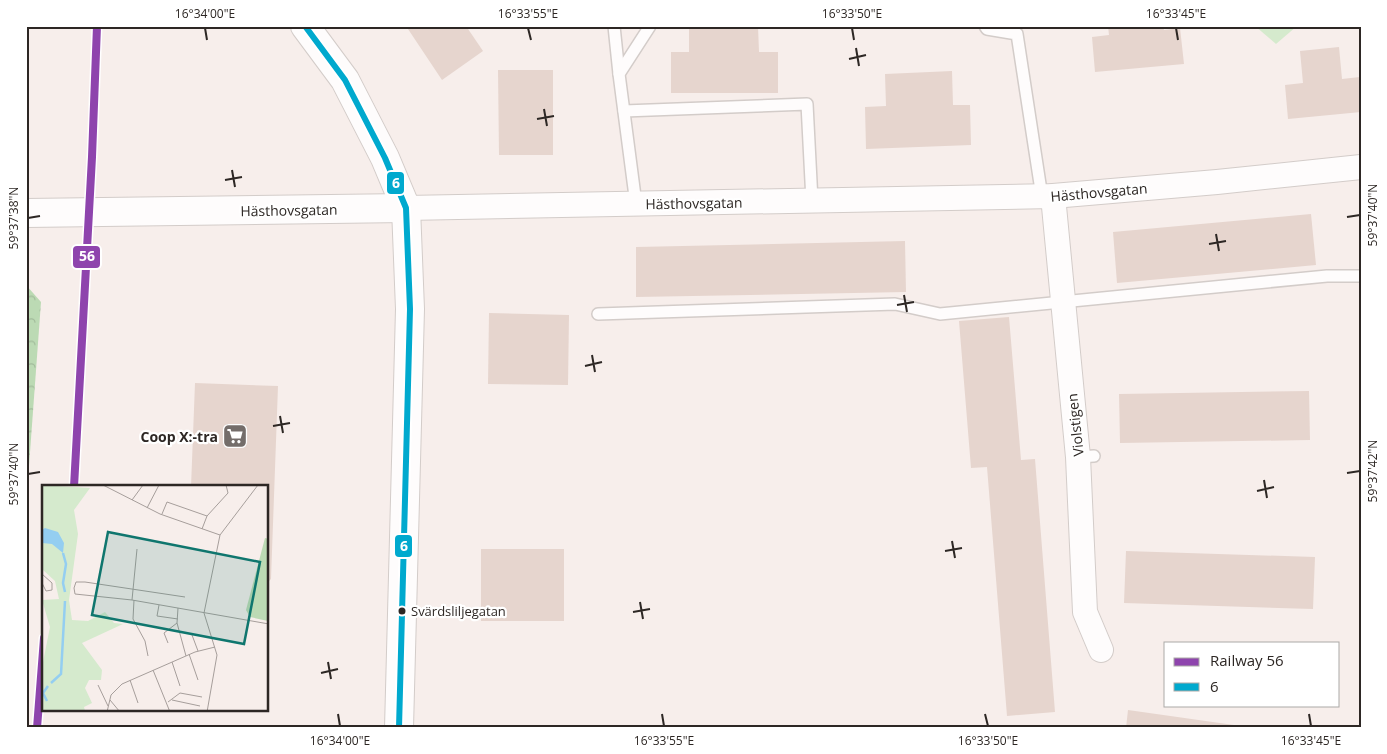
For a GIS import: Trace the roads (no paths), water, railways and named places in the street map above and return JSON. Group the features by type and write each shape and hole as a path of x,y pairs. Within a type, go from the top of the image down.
{"street":[{"path":"306,26 345,80 385,158 406,208 410,309 399,728"},
{"name":"Hästhovsgatan","path":"26,213 1048,197 1361,167"},
{"name":"Violstigen","path":"1048,197 1086,457 1086,612 1101,650"}],"lane":[{"path":"614,26 636,204"},
{"path":"619,74 650,26"},
{"path":"985,26 986,29 1017,34 1048,197"},
{"path":"624,111 807,104 812,201"},
{"path":"598,314 895,304 940,314 1327,276 1361,276"}],"rail line":[{"name":"56","path":"74,485 92,157 97,26"},
{"name":"56","path":"37,728 42,664"}],"place":[{"name":"Coop X:-tra","path":"235,436"},
{"name":"Svärdsliljegatan","path":"402,611"}]}
